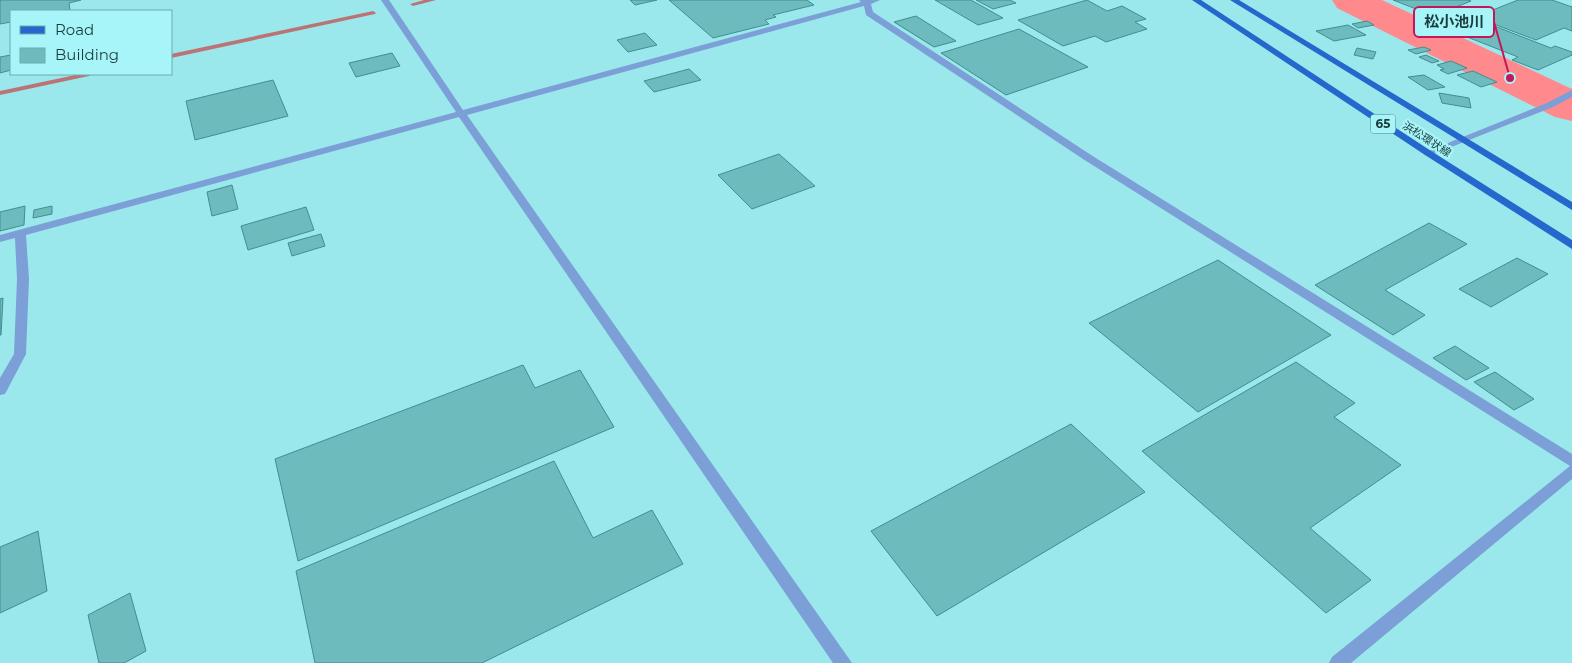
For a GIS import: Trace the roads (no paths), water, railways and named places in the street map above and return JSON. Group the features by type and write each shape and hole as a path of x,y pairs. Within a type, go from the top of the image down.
{"main road":[{"name":"浜松環状線","path":"1196,0 1428,153 1572,245"},
{"name":"浜松環状線","path":"1234,0 1572,207"}],"street":[{"path":"385,0 461,113 843,663"},
{"path":"0,239 869,1 869,13 1070,146 1572,461"},
{"path":"1428,153 1550,105 1572,93"},
{"path":"0,390 20,354 23,279 20,234"},
{"path":"1338,663 1572,471"}],"waterway":[{"path":"413,4 433,0"},
{"path":"1351,0 1572,107"},
{"path":"172,56 373,13"},
{"path":"0,93 84,75"}],"place":[{"name":"松小池川","path":"1510,78"}]}
